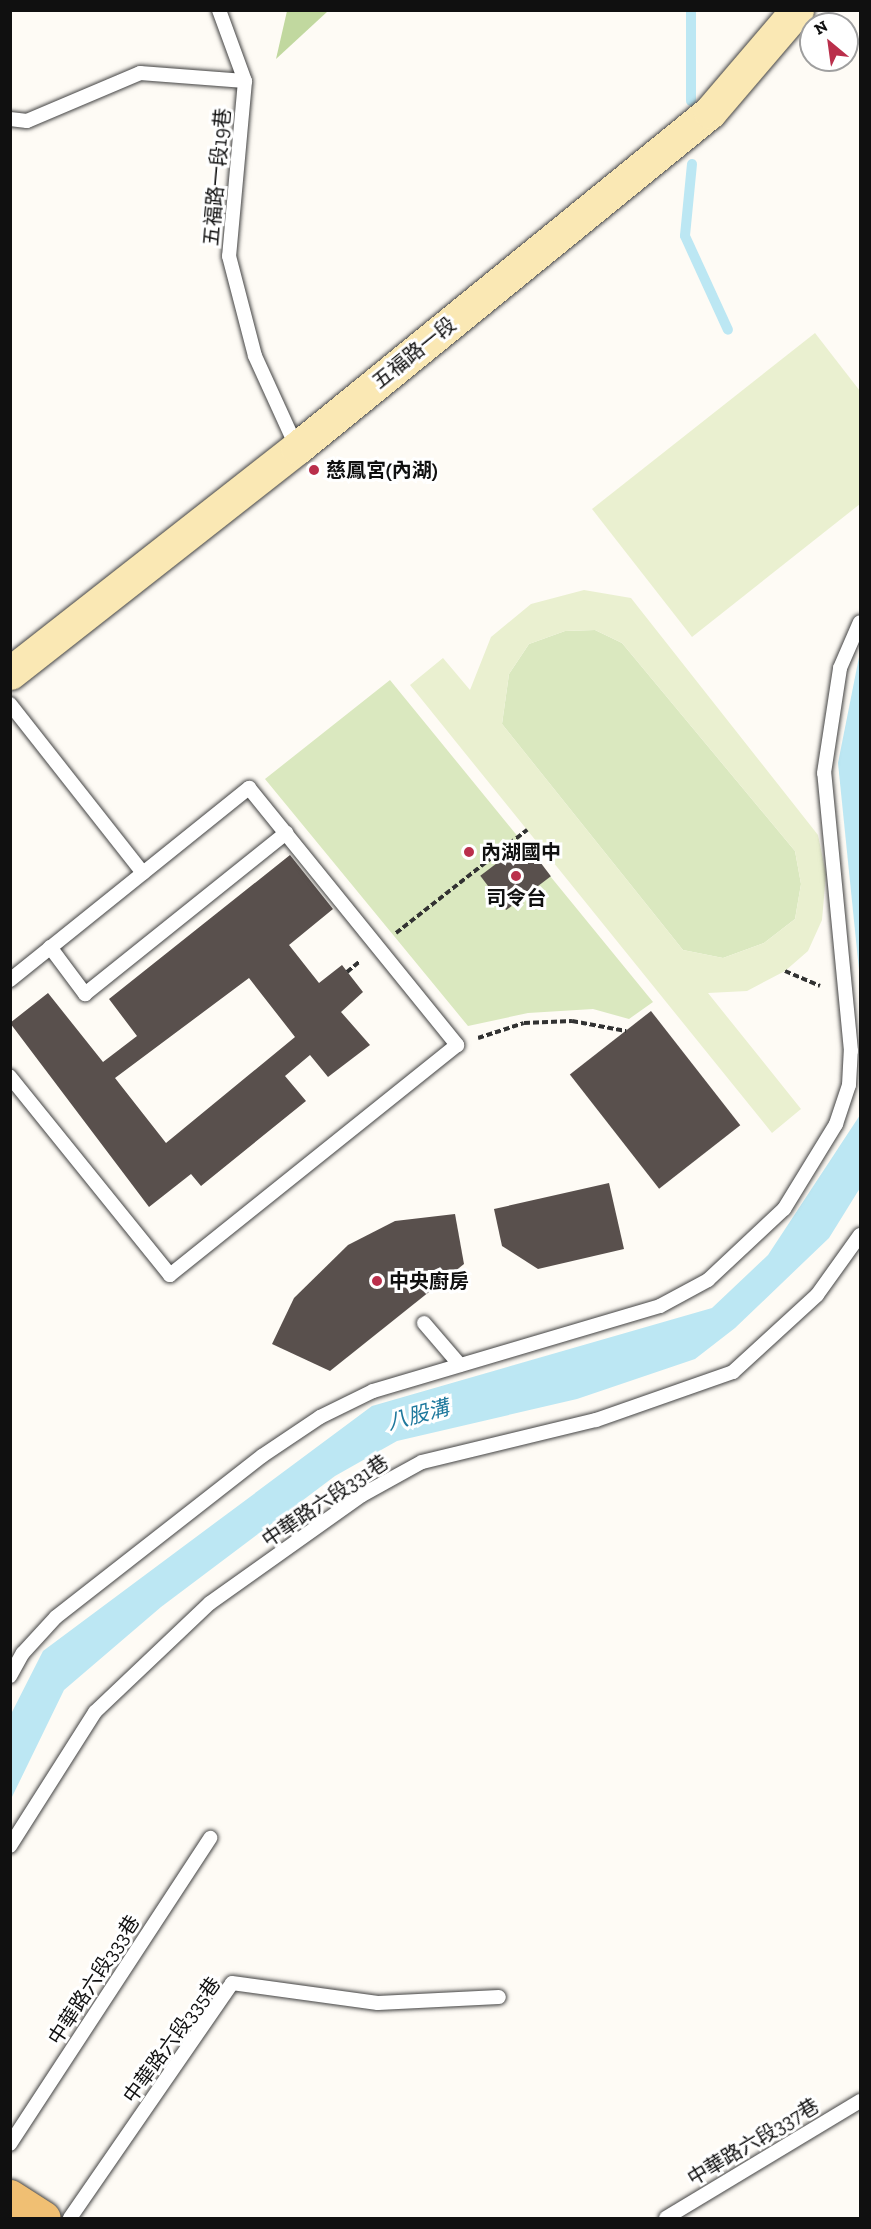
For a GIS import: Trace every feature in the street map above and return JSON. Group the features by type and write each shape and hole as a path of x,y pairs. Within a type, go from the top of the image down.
{"main road":[{"name":"五福路一段","path":"10,673 297,448 710,112 797,10"},
{"path":"10,2196 44,2218"}],"lane":[{"name":"五福路一段19巷","path":"219,10 245,81 229,256 255,356 297,448"},
{"path":"10,119 27,121 140,73 245,81"},
{"path":"10,1676 23,1653 56,1617 262,1456 320,1417 373,1391 660,1306 708,1280 784,1209 836,1124 849,1085 856,1051 844,996 824,773 840,668 861,622"},
{"path":"10,704 143,873"},
{"path":"10,980 249,788 457,1045 170,1275 10,1077"},
{"path":"51,947 85,994 286,833"},
{"name":"中華路六段331巷","path":"10,1846 95,1712 210,1603 362,1495 422,1462 597,1420 733,1372 817,1295 861,1235"},
{"path":"424,1323 460,1365"},
{"name":"中華路六段333巷","path":"10,2144 210,1838"},
{"name":"中華路六段335巷","path":"70,2218 232,1983 378,2002 499,1997"},
{"name":"中華路六段337巷","path":"666,2218 861,2101"}],"path":[{"path":"347,972 527,830"},
{"path":"785,971 844,996"},
{"path":"457,1045 524,1023 572,1021 626,1031"}],"green space":[{"path":"287,11 328,11 276,59"},
{"path":"815,333 860,391 860,504 692,637 592,509"},
{"path":"584,590 631,598 818,835 826,874 822,920 808,951 785,971 747,991 708,993 801,1109 772,1133 410,685 443,658 470,690 491,637 531,604","holes":["595,630 622,643 795,851 801,884 795,919 764,943 723,958 683,950 502,724 509,674 529,644 565,631"]},
{"path":"595,630 622,643 795,851 801,884 795,919 764,943 723,958 683,950 502,724 509,674 529,644 565,631"},
{"path":"390,680 653,1002 629,1019 593,1009 528,1013 468,1026 265,779"}],"water":[{"path":"860,652 860,980 838,763"},
{"name":"八股溝","path":"860,1115 860,1188 829,1238 735,1328 695,1359 577,1399 397,1441 335,1476 161,1607 64,1690 11,1799 11,1714 43,1651 372,1406 712,1308 768,1255"}],"building":[{"name":"司令台","path":"525,842 551,876 506,910 480,876"},
{"path":"290,855 333,909 289,945 319,983 342,965 363,992 341,1012 370,1045 328,1077 310,1055 285,1076 306,1101 201,1186 191,1174 149,1207 10,1023 48,993 103,1062 137,1036 109,999","holes":["249,978 295,1037 166,1143 115,1078"]},
{"path":"651,1011 740,1125 659,1189 570,1074"},
{"path":"609,1183 624,1249 538,1269 502,1246 494,1209"},
{"name":"中央廚房","path":"455,1214 464,1264 330,1371 272,1344 294,1298 348,1245 395,1221"}],"waterway":[{"path":"691,10 691,101"},
{"path":"692,164 685,236 728,330"}],"place":[{"name":"慈鳳宮(內湖)","path":"314,470"},
{"name":"內湖國中","path":"469,852"},
{"name":"司令台","path":"516,876"},
{"name":"中央廚房","path":"377,1281"}]}
